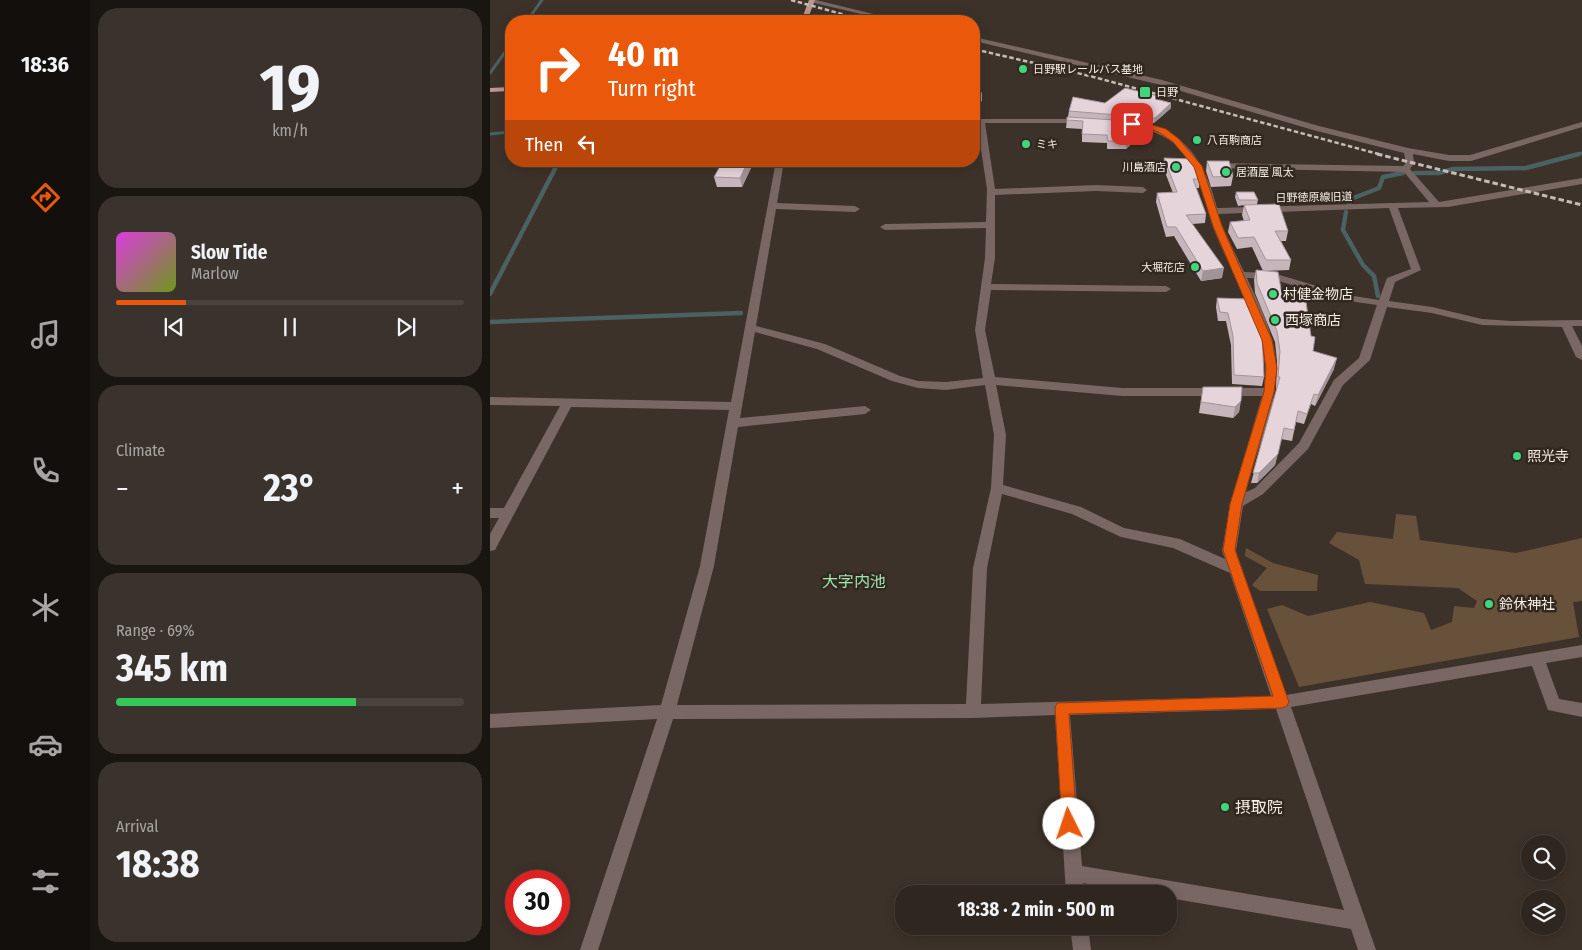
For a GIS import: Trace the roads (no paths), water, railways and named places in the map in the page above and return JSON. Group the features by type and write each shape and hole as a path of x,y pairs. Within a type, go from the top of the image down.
{"main road":[{"path":"806,15 812,0"},
{"path":"490,90 505,89"}],"street":[{"path":"812,0 874,15"},
{"path":"980,40 1159,82 1316,128 1408,151 1449,158 1471,158 1582,124"},
{"path":"980,121 1097,122"},
{"path":"1125,123 1146,125 1163,131 1176,140 1198,166 1212,210 1267,340 1272,368 1269,392 1236,504 1229,550 1367,950"},
{"path":"973,711 980,568 997,488 1000,435 980,330 990,258 991,192 980,124"},
{"path":"1406,169 1410,162 1408,151"},
{"path":"1198,166 1406,169 1436,204"},
{"path":"589,950 667,712 707,566 779,167"},
{"name":"日野徳原線旧道","path":"1212,210 1393,207 1436,204 1582,181"},
{"path":"991,192 1096,188 1143,190"},
{"path":"772,206 854,209"},
{"path":"1236,504 1259,491 1276,477 1304,446 1338,383 1364,360 1391,280 1416,270 1393,207"},
{"path":"885,227 991,225"},
{"path":"1240,274 1273,276 1330,294 1432,310 1482,322 1511,324 1582,323"},
{"path":"986,287 1166,288"},
{"path":"1566,322 1582,357"},
{"path":"750,328 771,331 823,347 899,380 929,386 988,380 1025,381 1120,392 1236,390 1269,392"},
{"path":"490,400 735,406"},
{"path":"490,546 568,402"},
{"path":"732,423 865,410"},
{"path":"997,488 1076,510 1121,532 1175,543 1234,569"},
{"path":"490,513 508,513"},
{"path":"490,721 667,712 973,711 1282,702 1582,651"},
{"path":"1536,659 1553,705 1582,710"},
{"path":"1062,708 1075,885"},
{"path":"1073,873 1356,921"},
{"path":"1080,935 1082,950"}],"waterway":[{"path":"531,15 542,0"},
{"path":"490,73 505,52"},
{"path":"490,134 505,133"},
{"path":"1574,155 1582,153"},
{"path":"1414,173 1439,173 1453,169 1526,168 1579,154"},
{"path":"490,294 556,167"},
{"path":"1349,204 1351,199 1379,188 1383,177 1403,173"},
{"path":"1346,212 1343,230 1363,265 1374,276 1378,296"},
{"path":"490,322 741,313"}],"railway":[{"path":"791,0 845,15"},
{"path":"982,51 1090,76 1382,155"},
{"path":"1377,154 1582,205"}],"place":[{"name":"日野駅レールバス基地","path":"1023,69"},
{"name":"日野","path":"1145,92"},
{"name":"八百駒商店","path":"1197,140"},
{"name":"ミキ","path":"1026,144"},
{"name":"川島酒店","path":"1176,167"},
{"name":"居酒屋 風太","path":"1226,172"},
{"name":"大堀花店","path":"1195,267"},
{"name":"村健金物店","path":"1273,294"},
{"name":"西塚商店","path":"1275,320"},
{"name":"照光寺","path":"1517,456"},
{"name":"鈴休神社","path":"1489,604"},
{"name":"摂取院","path":"1225,807"}],"district":[{"name":"大字内池","path":"854,581"}]}
